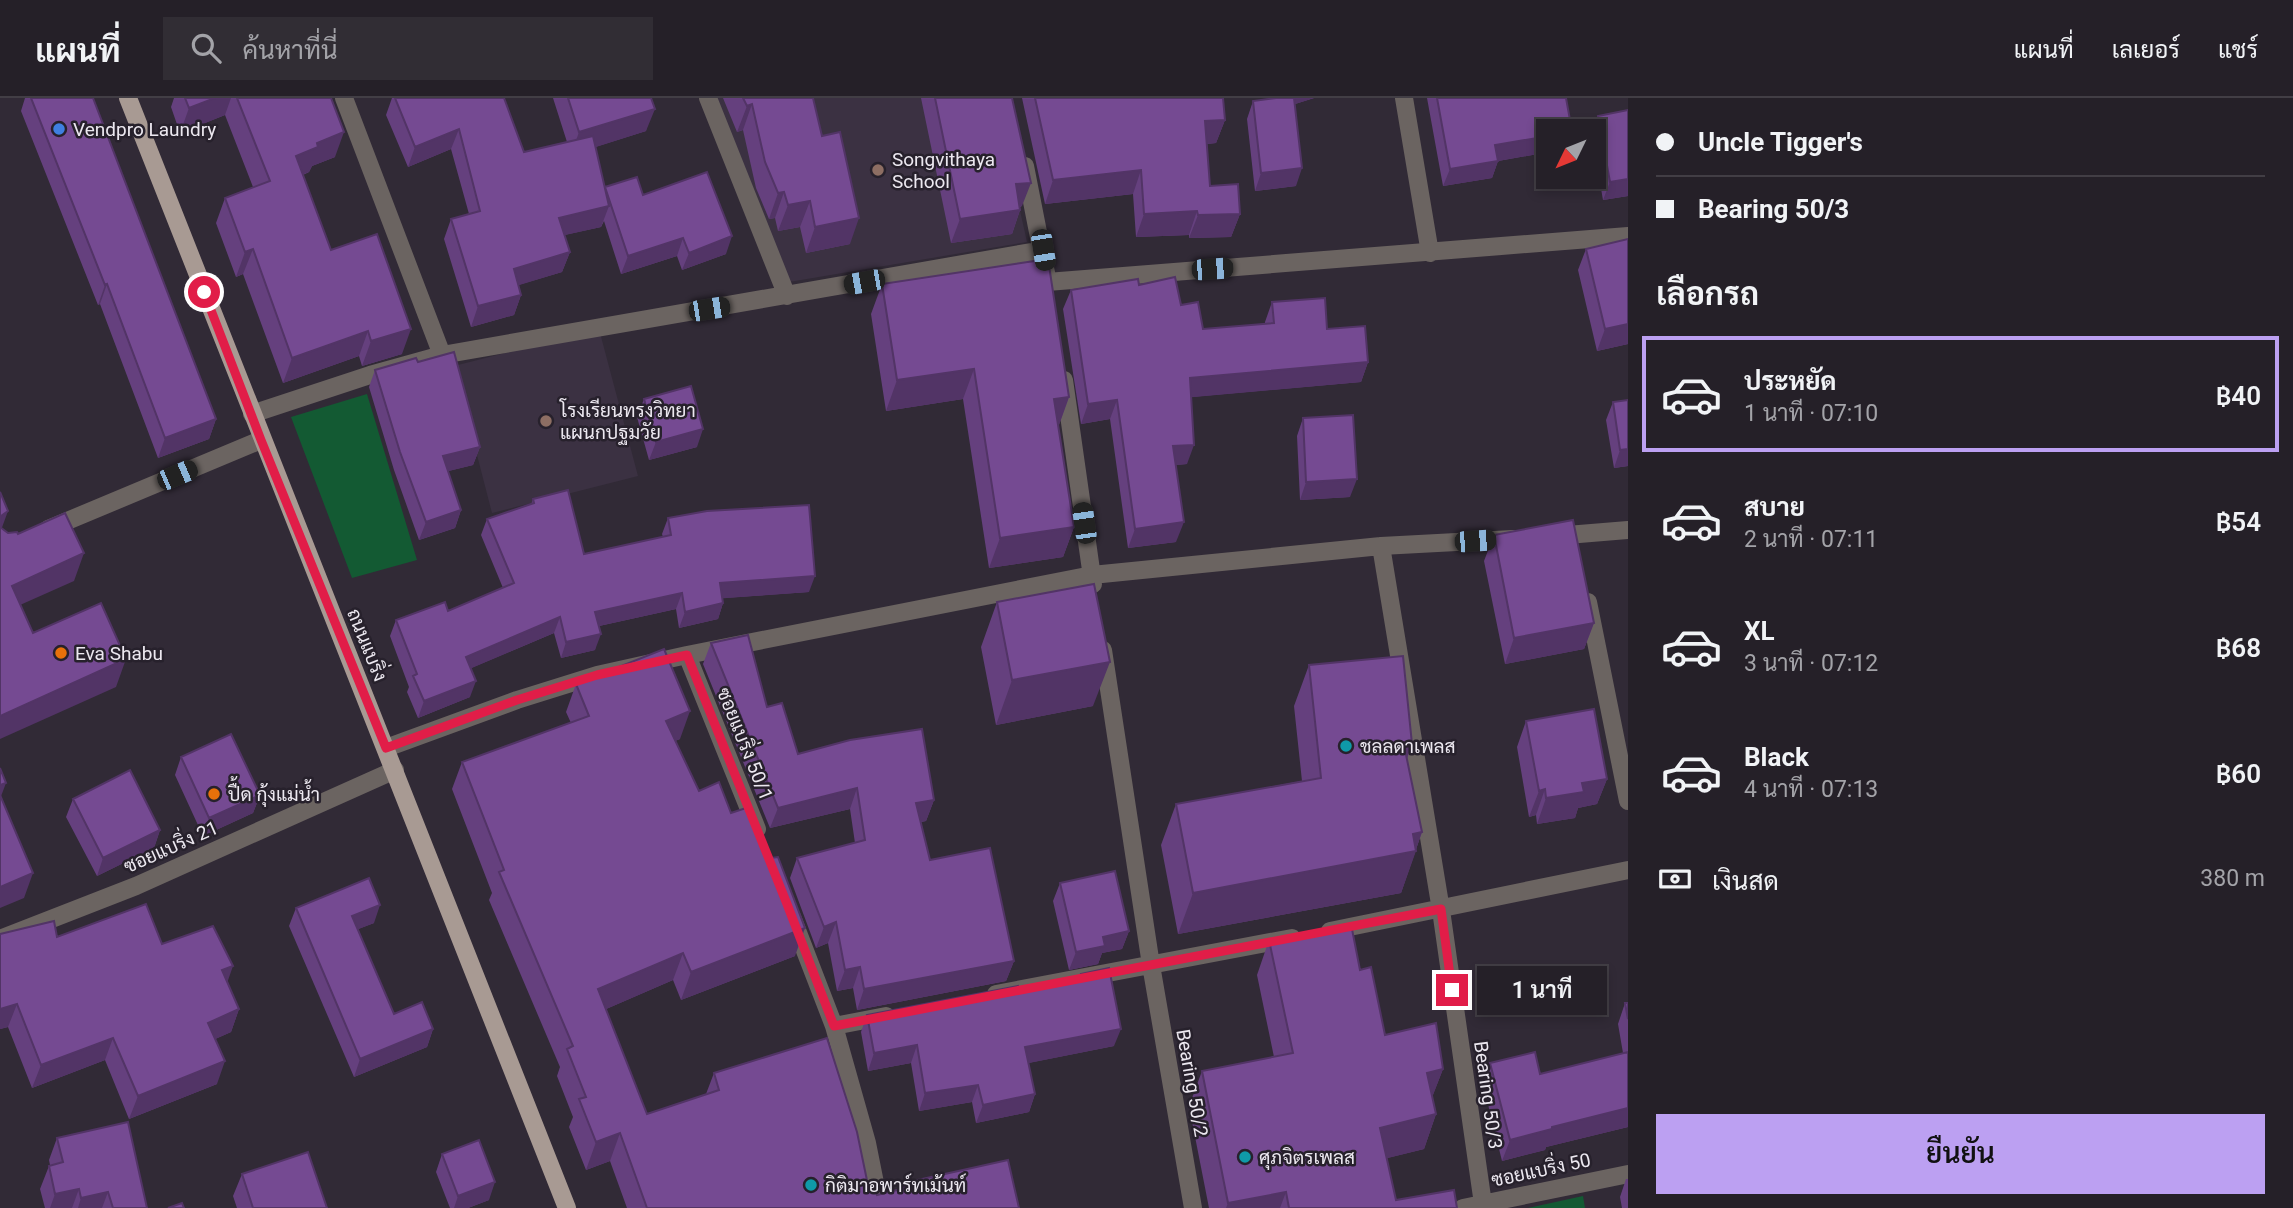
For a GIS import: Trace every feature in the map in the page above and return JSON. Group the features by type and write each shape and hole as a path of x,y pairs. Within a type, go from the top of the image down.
{"main road":[{"name":"ถนนแบริ่ง","path":"128,98 261,440 395,769 567,1208"}],"street":[{"path":"344,98 442,355"},
{"path":"708,98 787,296"},
{"path":"1404,98 1430,253"},
{"path":"1021,149 1049,288 1628,236"},
{"path":"252,414 370,375 442,355 1043,250"},
{"path":"1062,369 1096,601"},
{"path":"28,538 261,440"},
{"path":"386,748 597,675 1092,575 1381,547 1576,542 1628,530"},
{"name":"Bearing 50/3","path":"1381,547 1441,909 1483,1204"},
{"path":"1586,588 1628,801"},
{"name":"Bearing 50/2","path":"1100,628 1151,965 1193,1208"},
{"name":"ซอยแบริ่ง 50/1","path":"687,655 762,842"},
{"name":"ซอยแบริ่ง 21","path":"0,940 136,886 395,769"},
{"path":"978,998 1441,909 1628,870"},
{"path":"787,904 834,1026 867,1143 880,1208"},
{"path":"834,1026 900,1013"},
{"name":"ซอยแบริ่ง 50","path":"1463,1208 1628,1174"}],"shaded area":[{"name":"Songvithaya School","path":"716,98 995,98 1027,242 789,282"},
{"name":"โรงเรียนทรงวิทยา แผนกปฐมวัย","path":"599,329 638,476 492,513 454,366"}],"green space":[{"path":"367,394 417,560 352,578 291,417"},
{"path":"1583,1196 1585,1208 1528,1208"}],"building":[{"path":"31,98 93,98 216,419 165,438 107,284 105,285"},
{"path":"185,98 215,98 189,108"},
{"path":"237,98 331,98 344,132 317,143 318,147 296,156 331,250 377,234 411,329 371,341 368,331 292,358 253,249 245,252 225,198 270,181"},
{"path":"395,98 504,98 524,152 593,136 609,206 559,218 570,252 514,269 521,295 478,306 451,219 480,211 459,129 415,147"},
{"path":"568,98 651,98 655,109 579,132"},
{"path":"743,98 813,98 822,136 840,132 859,218 815,227 810,201 788,205 784,192 778,193 765,162 752,104 747,106"},
{"path":"935,98 1012,98 1031,183 1016,184 1020,210 960,219"},
{"path":"1035,98 1223,98 1225,120 1205,121 1210,186 1238,184 1240,214 1198,215 1197,211 1144,214 1141,170 1053,180"},
{"path":"1294,98 1302,168 1261,173 1253,101"},
{"path":"1437,98 1566,98 1570,119 1536,119 1536,138 1495,145 1498,161 1450,169"},
{"path":"1628,110 1628,179 1610,182 1606,160 1606,119 1599,119 1598,116"},
{"path":"707,172 732,236 689,253 683,238 628,256 605,187 637,177 643,195"},
{"path":"1628,239 1628,324 1605,329 1586,249"},
{"path":"1048,259 1069,397 1054,399 1074,527 1000,538 974,369 897,380 882,284"},
{"path":"1175,277 1181,305 1198,302 1203,329 1274,323 1272,302 1325,298 1327,329 1365,326 1368,362 1190,378 1194,445 1173,446 1184,522 1135,529 1117,400 1088,404 1071,290 1138,279 1139,285"},
{"path":"454,352 480,447 443,456 461,510 426,522 400,452 375,370 416,358 418,362"},
{"path":"691,386 703,429 656,442 644,399"},
{"path":"1628,400 1628,449 1620,450 1613,402"},
{"path":"1353,415 1357,479 1306,482 1303,418"},
{"path":"568,490 584,554 671,535 668,518 707,511 809,505 815,576 720,583 723,603 685,612 682,593 595,612 601,634 566,642 560,617 466,657 476,681 424,701 413,676 417,674 396,620 445,602 448,611 514,583 487,519 534,503 533,499"},
{"path":"0,492 8,511 1,516 0,527"},
{"path":"65,513 84,553 12,586 33,633 101,603 126,659 0,716 0,527 8,533 18,534"},
{"path":"1573,520 1594,623 1514,638 1494,535"},
{"path":"1094,584 1110,662 1012,680 997,602"},
{"path":"748,635 767,707 782,703 798,754 850,740 922,729 934,800 916,803 930,860 990,848 1014,961 864,989 860,967 845,970 836,922 824,927 797,858 865,840 857,788 778,808 711,643"},
{"path":"664,649 690,711 666,721 699,791 719,782 731,813 749,807 771,858 778,857 805,928 691,972 683,953 598,989 647,1114 719,1090 714,1073 827,1038 857,1132 869,1190 875,1189 877,1195 905,1188 904,1183 1008,1160 1019,1208 647,1208 620,1133 596,1142 579,1099 586,1097 567,1049 573,1046 499,872 504,870 462,762 589,716 576,684"},
{"path":"1403,656 1412,744 1404,745 1422,832 1413,834 1416,851 1193,893 1176,804 1321,778 1309,665"},
{"path":"1594,709 1607,779 1582,783 1584,792 1546,798 1545,789 1539,791 1526,721"},
{"name":"ปื้ด กุ้งแม่น้ำ","path":"231,734 260,795 209,818 181,757"},
{"path":"0,768 6,783 0,785"},
{"path":"130,770 160,830 103,858 73,799"},
{"path":"0,795 33,873 0,887"},
{"path":"1115,871 1129,931 1103,937 1105,946 1076,952 1060,883"},
{"path":"369,878 380,905 352,916 394,1014 422,1002 433,1029 360,1059 296,908"},
{"path":"146,904 162,944 213,926 233,966 222,970 239,1009 208,1023 225,1061 138,1096 113,1038 41,1065 17,1004 0,1009 0,934 54,921 57,937"},
{"path":"1351,924 1360,970 1371,967 1385,1035 1436,1023 1443,1069 1427,1073 1436,1114 1380,1128 1396,1200 1454,1190 1457,1208 1289,1208 1286,1192 1228,1203 1202,1071 1293,1053 1269,940"},
{"path":"1109,968 1121,1029 1025,1047 1035,1094 983,1105 978,1085 925,1093 917,1045 874,1053 867,1015 1018,986 1019,991 1082,979 1081,974"},
{"path":"1535,1052 1540,1074 1628,1052 1628,1108 1510,1140 1490,1063"},
{"path":"128,1122 147,1208 113,1208 108,1192 81,1198 79,1189 55,1194 49,1166 63,1162 57,1138"},
{"path":"479,1140 495,1182 458,1196 442,1154"},
{"path":"308,1152 327,1208 253,1208 242,1174"},
{"path":"182,1203 184,1208 168,1208"}],"place":[{"name":"Vendpro Laundry","path":"59,129"},
{"name":"Songvithaya School","path":"878,170"},
{"name":"โรงเรียนทรงวิทยา แผนกปฐมวัย","path":"546,421"},
{"name":"Eva Shabu","path":"61,653"},
{"name":"ชลลดาเพลส","path":"1346,746"},
{"name":"ปื้ด กุ้งแม่น้ำ","path":"214,794"},
{"name":"ศุภจิตรเพลส","path":"1245,1157"},
{"name":"กิติมาอพาร์ทเม้นท์","path":"811,1185"}],"route":[{"path":"204,292 386,748 517,700 597,675 687,655 834,1026 1441,909 1452,990"}]}
